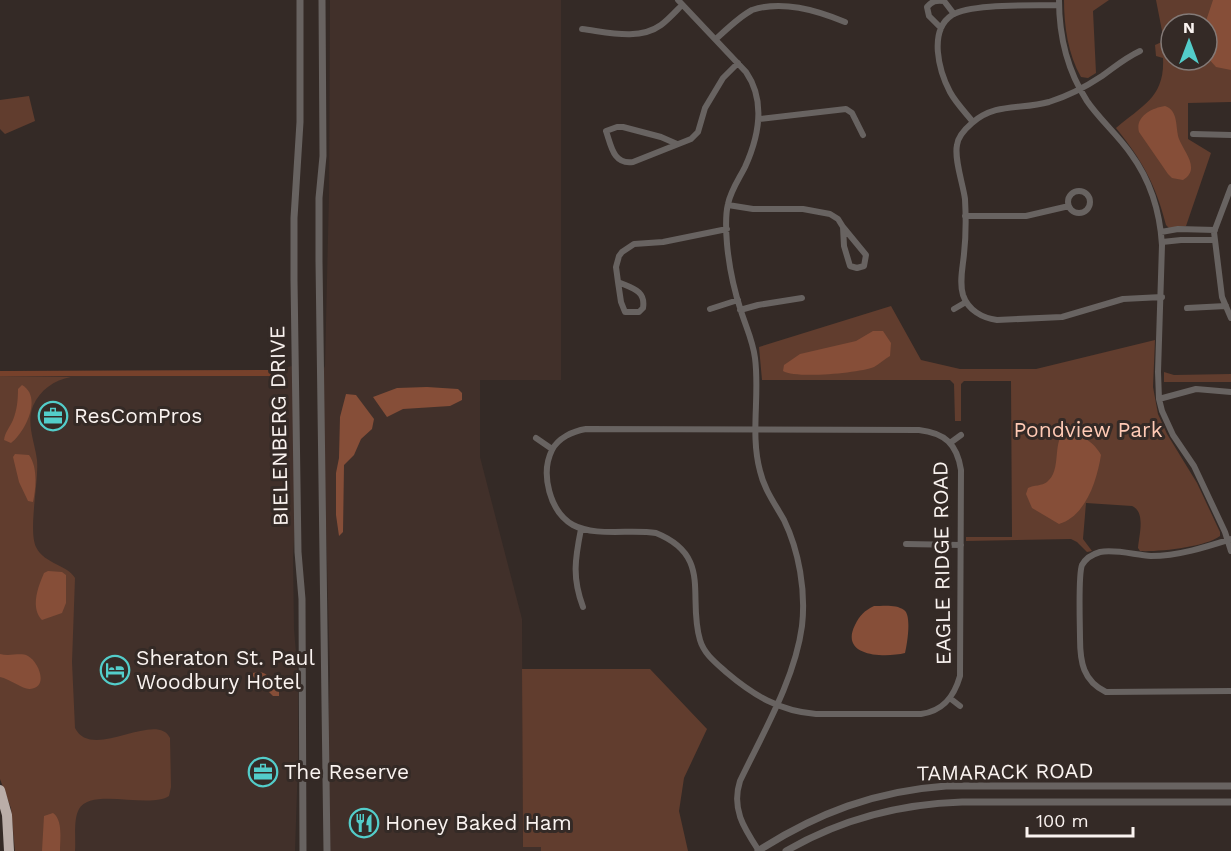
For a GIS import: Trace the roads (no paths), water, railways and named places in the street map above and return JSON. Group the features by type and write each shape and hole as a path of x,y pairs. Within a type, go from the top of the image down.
{"highway":[{"path":"0,790 7,815 9,851"}],"street":[{"name":"BIELENBERG DRIVE","path":"300,0 300,122 294,218 294,280 297,540 302,599 303,851"},
{"name":"BIELENBERG DRIVE","path":"322,0 323,156 319,198 319,261 327,851"},
{"path":"941,28 929,16 927,11 930,4 934,1 944,1 954,14"},
{"path":"582,29 632,34 647,32 662,24 680,2 738,63 753,82 756,91 759,119 750,154 728,205 729,263 755,358 756,430 760,471 766,489 794,546 802,585 800,643 793,666 740,781 736,795 740,819 758,851"},
{"path":"716,39 751,10 775,2 791,4 845,22"},
{"path":"973,122 956,101 944,77 938,49 938,34 941,28 954,14 1002,6 1059,3 1064,49 1080,88 1095,112 1131,153 1153,196 1162,242 1159,399 1173,435 1194,466 1229,539 1231,551"},
{"path":"1140,51 1124,58 1105,74 1080,88 1048,102 993,110 973,122 960,136 956,151 965,216 962,293 972,310 997,320 1062,317 1123,299 1162,297"},
{"path":"677,144 624,127 606,131 614,155 618,160 627,163 691,139 698,132 705,108 723,78 738,63"},
{"path":"759,119 846,109 852,113 863,135"},
{"path":"1193,134 1231,135"},
{"path":"1231,187 1215,230 1222,297 1231,318"},
{"path":"728,205 753,209 803,209 830,214 838,219 866,255 864,266 857,268 850,266 844,246 843,227"},
{"path":"965,216 1026,216 1069,206"},
{"path":"618,282 639,291 643,296 643,308 639,312 625,312 622,308 618,282 616,267 622,252 634,244 663,242 727,229"},
{"path":"1161,232 1182,229 1215,230"},
{"path":"1162,242 1215,240"},
{"path":"740,310 802,298"},
{"path":"710,309 738,300"},
{"path":"954,309 966,302"},
{"path":"1187,308 1226,306"},
{"path":"1159,399 1196,388 1231,392"},
{"name":"EAGLE RIDGE ROAD","path":"552,449 567,436 586,429 919,430 942,436 956,451 961,470 960,676 951,699"},
{"path":"950,443 961,435"},
{"path":"536,438 552,449 547,474 552,500 565,520 581,529 656,533 667,537 681,548 688,558 694,576 700,639 713,660 743,687 776,706 799,713 921,714 930,713 951,699 960,706"},
{"path":"581,529 574,573 577,593 583,607"},
{"path":"1229,539 1209,546 1161,556 1105,552 1092,556 1083,565 1080,573 1080,626 1082,668 1091,682 1106,692 1231,691"},
{"path":"906,544 961,544"},
{"name":"TAMARACK ROAD","path":"758,851 790,830 822,815 862,800 915,789 961,786 1231,786"},
{"name":"TAMARACK ROAD","path":"786,851 847,821 882,811 918,805 962,802 1231,802"}],"place":[{"name":"ResComPros","path":"53,416"},
{"name":"Sheraton St. Paul Woodbury Hotel","path":"115,670"},
{"name":"The Reserve","path":"263,772"},
{"name":"Honey Baked Ham","path":"364,823"}],"park label":[{"name":"Pondview Park","path":"1088,430"}]}
